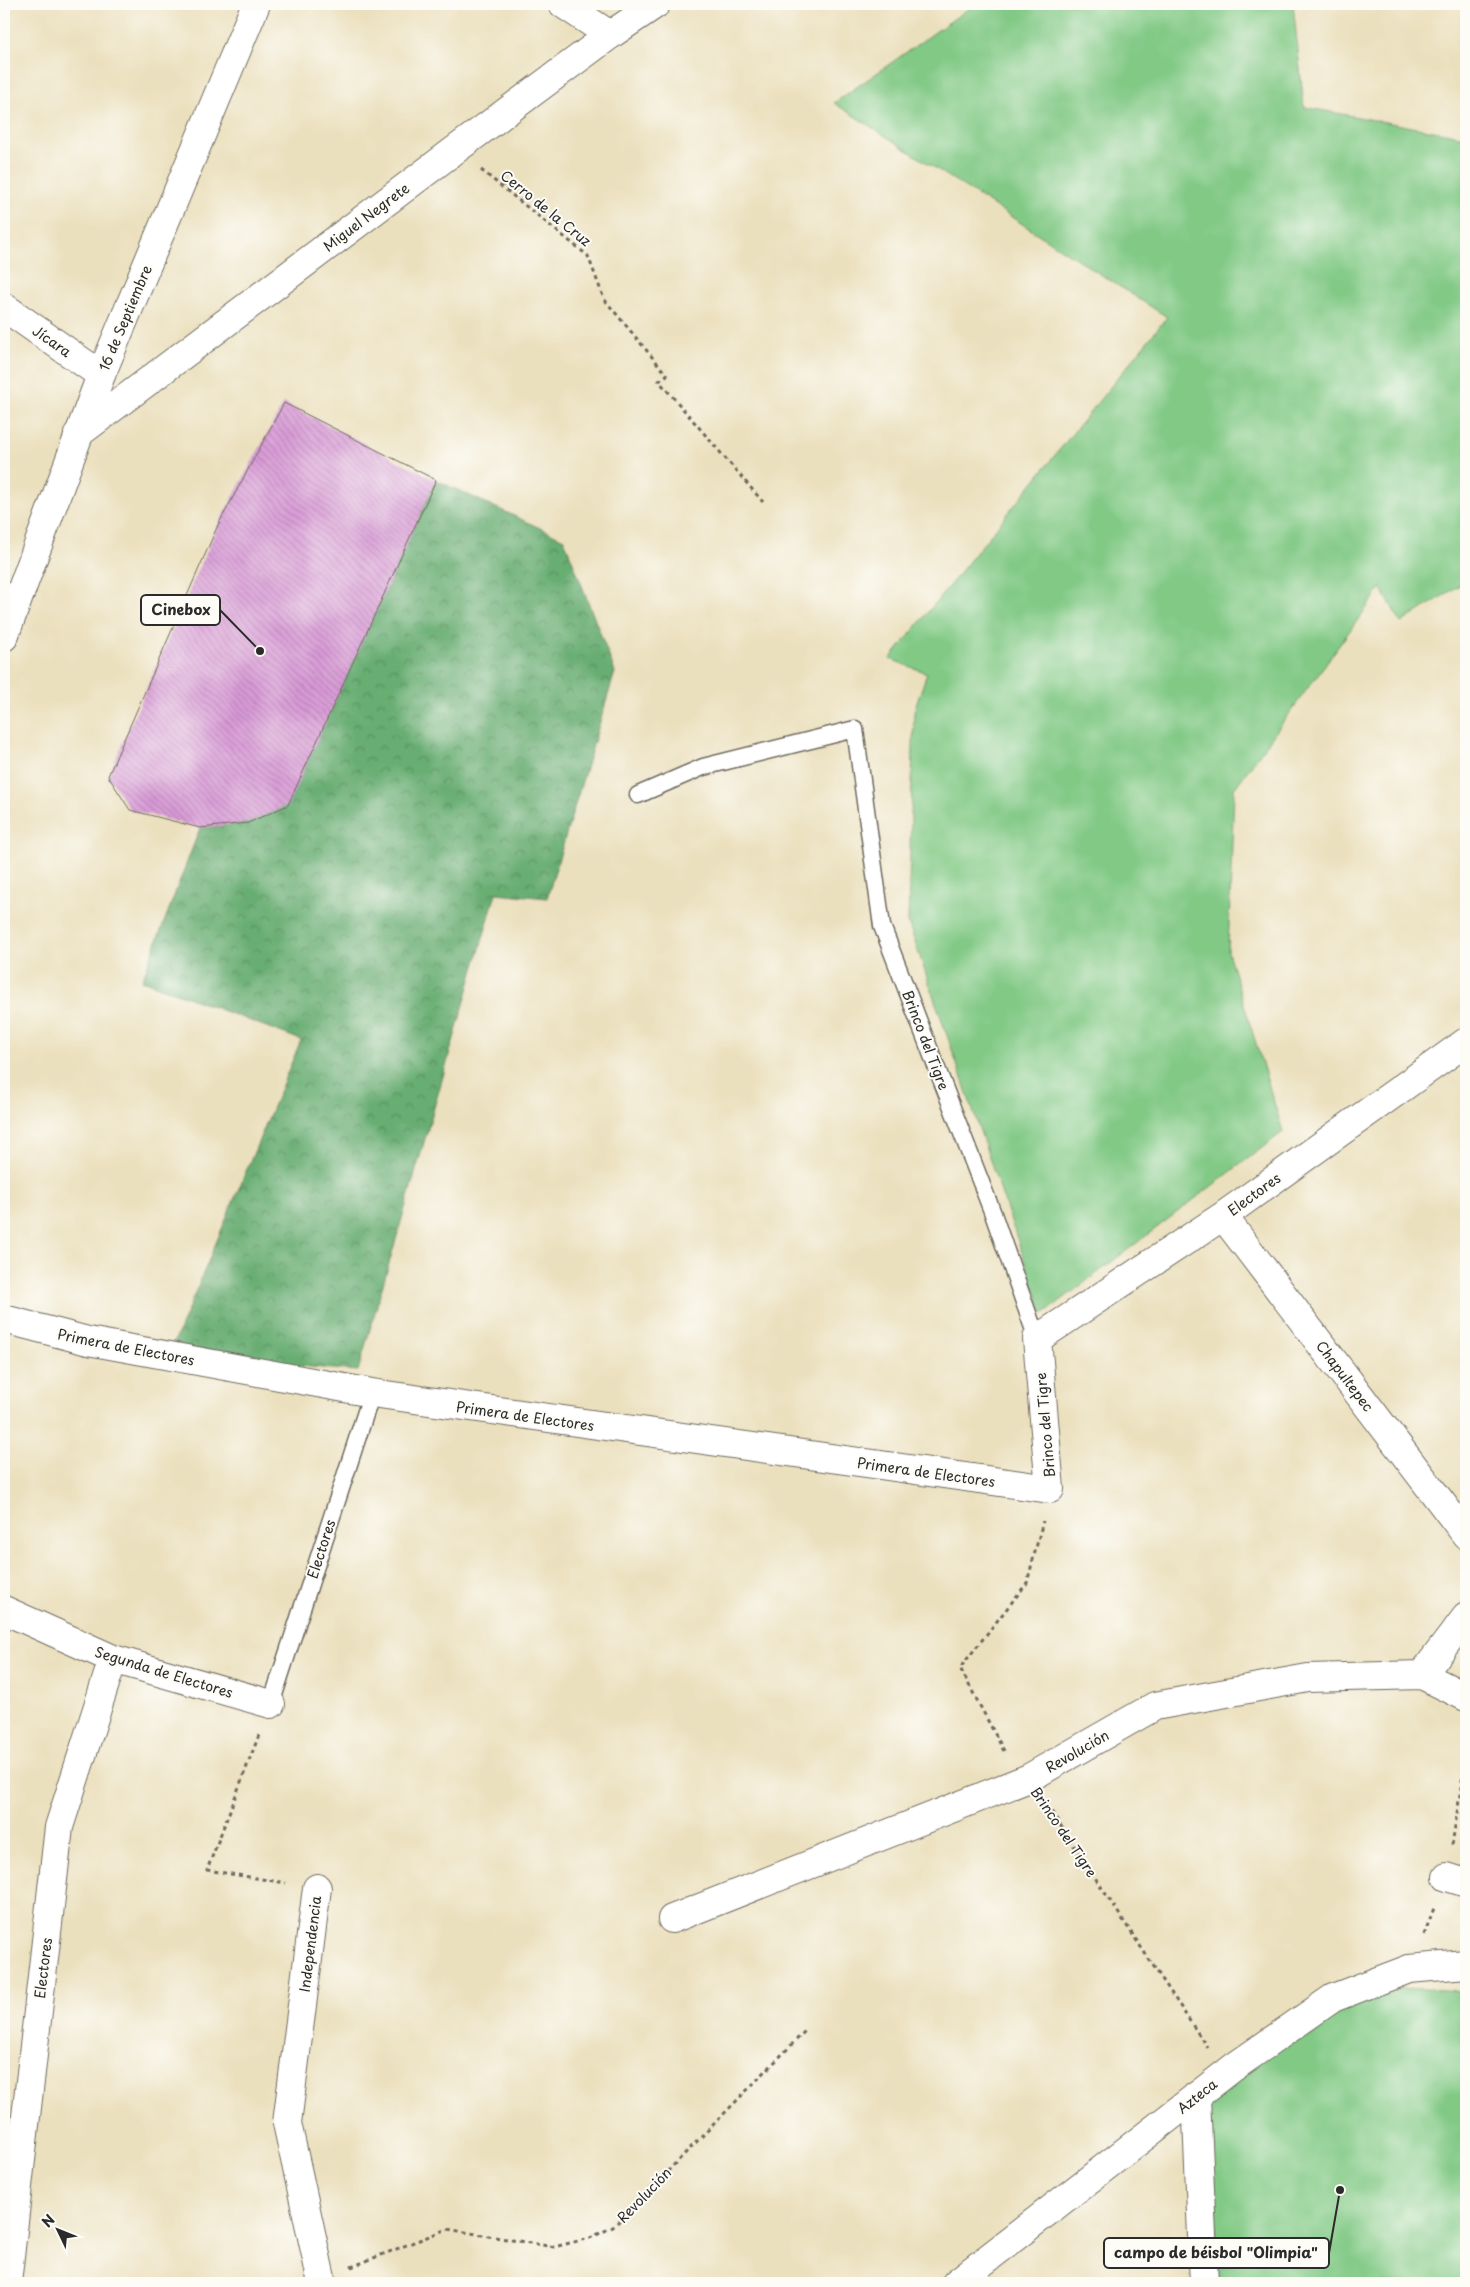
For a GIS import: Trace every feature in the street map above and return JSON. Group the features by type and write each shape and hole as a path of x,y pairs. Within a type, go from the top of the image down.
{"street":[{"name":"16 de Septiembre","path":"4,637 101,375 256,4"},
{"path":"562,4 610,35"},
{"name":"Miguel Negrete","path":"78,434 455,150 610,35 656,4"},
{"name":"Jícara","path":"4,307 101,375"},
{"name":"Electores","path":"1037,1339 1223,1216 1466,1042"},
{"name":"Chapultepec","path":"1223,1216 1466,1535"},
{"name":"Primera de Electores","path":"4,1319 88,1341 372,1394 1050,1489"},
{"name":"Brinco del Tigre","path":"1037,1339 1050,1489"},
{"name":"Segunda de Electores","path":"4,1610 113,1659 271,1704"},
{"path":"1422,1675 1466,1617"},
{"name":"Electores","path":"7,2283 60,1827 113,1659"},
{"name":"Revolución","path":"672,1919 1029,1778 1155,1706 1308,1678 1422,1675 1466,1697"},
{"name":"Independencia","path":"317,1888 287,2123 321,2282"},
{"name":"Azteca","path":"956,2283 1225,2074 1333,1998 1410,1969 1466,1964"},
{"path":"1196,2096 1204,2283"}],"lane":[{"name":"Brinco del Tigre","path":"638,795 703,767 854,730 882,926 992,1211 1037,1339"},
{"name":"Electores","path":"271,1704 372,1394"}],"path":[{"name":"Cerro de la Cruz","path":"455,150 588,256 604,299 667,375 659,381 763,502"},
{"name":"Brinco del Tigre","path":"1050,1489 1027,1582 960,1668 1009,1760 1029,1778 1225,2074"},
{"name":"Independencia","path":"271,1704 208,1870 317,1888"},
{"name":"Revolución","path":"321,2282 447,2229 554,2247 590,2238 613,2227 807,2029"}],"green space":[{"path":"975,4 1293,4 1304,107 1466,137 1466,581 1401,623 1381,588 1234,789 1228,952 1283,1132 1043,1314 908,922 914,711 927,673 890,659 1167,317 834,103"},
{"path":"436,480 564,539 615,672 547,898 496,893 358,1371 169,1355 301,1040 142,980 200,828 247,823 288,804"},
{"path":"1402,1988 1466,1991 1466,2283 1220,2283 1207,2096 1308,2023"}],"building":[{"path":"284,403 436,480 288,805 248,823 200,828 130,810 108,776 218,525"}],"place":[{"name":"Cinebox","path":"260,651"},
{"name":"campo de béisbol \"Olimpia\"","path":"1340,2190"}]}
